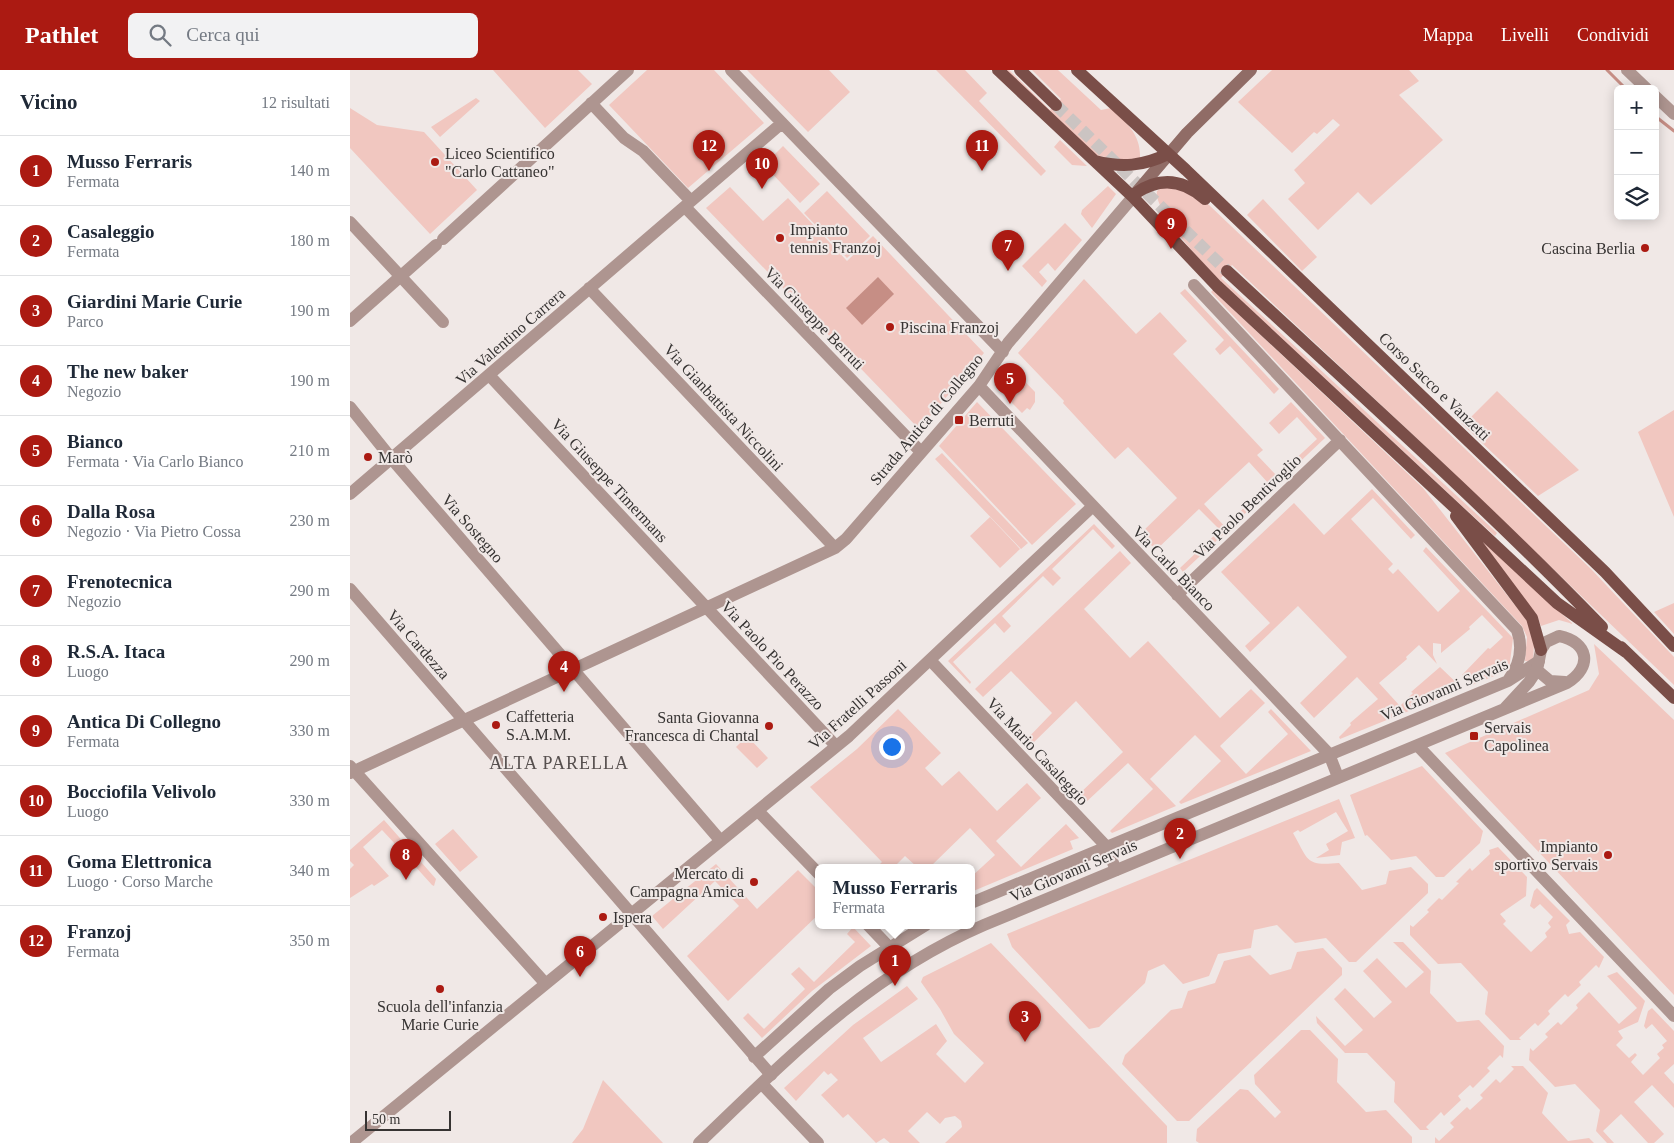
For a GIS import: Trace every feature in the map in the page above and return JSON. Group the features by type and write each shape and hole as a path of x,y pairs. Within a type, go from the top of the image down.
{"main road":[{"path":"998,70 1092,160 1135,195 1217,286 1557,603 1626,652"},
{"path":"1020,70 1056,105"},
{"name":"Corso Sacco e Vanzetti","path":"1077,70 1168,154 1605,572 1674,646"},
{"name":"Strada Antica di Collegno","path":"1135,195 1168,154 1251,70"},
{"path":"1092,160 1110,165 1135,166 1168,154"},
{"path":"1135,195 1153,183 1174,183 1189,187 1211,204 1233,216"},
{"path":"1227,271 1549,573 1674,698"},
{"path":"1438,492 1532,618 1539,660"}],"street":[{"path":"350,321 440,242 628,70"},
{"path":"730,70 1003,352"},
{"path":"1628,70 1644,85"},
{"path":"1659,100 1674,114"},
{"path":"591,103 624,138 643,152 688,204"},
{"name":"Via Valentino Carrera","path":"350,494 782,123"},
{"name":"Strada Antica di Collegno","path":"545,983 351,770 574,670 835,548 846,539 979,386 1003,352 1135,195"},
{"name":"Via Giuseppe Berruti","path":"688,204 920,452"},
{"path":"350,222 443,322"},
{"path":"1194,285 1517,630 1521,641 1517,666 1508,681"},
{"name":"Via Gianbattista Niccolini","path":"589,288 835,548"},
{"name":"Via Giuseppe Timermans","path":"489,375 706,608"},
{"name":"Via Carlo Bianco","path":"979,386 1329,754 1338,777"},
{"name":"Via Sostegno","path":"350,407 391,458 574,670"},
{"name":"Via Paolo Bentivoglio","path":"1177,594 1340,440"},
{"name":"Via Fratelli Passoni","path":"351,1143 836,746 1093,506"},
{"name":"Via Cardezza","path":"350,589 464,720"},
{"name":"Via Paolo Pio Perazzo","path":"706,608 836,746"},
{"name":"Via Giovanni Servais","path":"975,929 1567,683 1575,678 1585,664 1585,656 1579,644 1559,636 1546,642 1529,682 1506,708"},
{"name":"Via Mario Casaleggio","path":"930,660 1106,846 1116,870"},
{"path":"1539,660 1550,681 1567,683"},
{"name":"Via Giovanni Servais","path":"975,901 1508,681 1539,660"},
{"path":"574,670 720,840"},
{"path":"464,720 754,1057 766,1080 818,1143"},
{"path":"1418,746 1674,1016"},
{"path":"758,811 815,870"},
{"path":"872,929 889,947 902,968"},
{"path":"754,1057 815,1000 860,966 919,929"},
{"name":"Via Giovanni Servais","path":"699,1143 833,1018 902,968 960,935 974,929"}],"shaded area":[{"path":"493,70 578,70 592,84 545,128"},
{"path":"647,70 714,70 764,123 688,188 609,105"},
{"path":"747,70 829,70 850,92 808,132"},
{"path":"936,70 965,70 987,93 979,101 1046,171 1041,176"},
{"path":"1005,70 1009,70 1050,110 1061,99 1032,70 1058,70 1101,110 1111,108 1122,119 1135,136 1140,150 1140,158 1133,162 1094,155"},
{"path":"1272,70 1409,70 1419,81 1399,95 1443,140 1371,205 1358,192 1318,230 1288,199 1305,183 1294,170 1340,125 1333,119 1317,134 1314,132 1292,153 1238,102"},
{"path":"476,98 480,101 440,137 431,127"},
{"path":"350,108 377,125 424,132 477,190 430,234 350,148"},
{"path":"1060,140 1087,166 1072,165 1054,147"},
{"path":"783,146 820,184 800,203 764,165"},
{"path":"1108,186 1116,194 1092,228 1081,214 1082,210"},
{"path":"1163,186 1190,192 1208,204 1591,569 1674,657 1674,685 1425,446 1232,265 1221,278 1497,533 1495,536 1221,282 1182,238 1163,212 1158,200 1157,191"},
{"name":"Piscina Franzoj","path":"730,187 763,221 788,198 847,261 873,236 984,353 919,429 706,208"},
{"path":"827,191 870,236 847,258 804,213"},
{"path":"1263,199 1317,257 1302,271 1247,215"},
{"path":"1065,223 1082,240 1055,271 1048,263 1039,272 1047,281 1042,287 1022,266"},
{"path":"878,277 894,294 862,325 846,308"},
{"path":"1084,279 1136,334 1160,312 1187,341 1173,354 1263,450 1257,455 1277,476 1317,439 1297,417 1279,434 1269,423 1291,402 1325,438 1233,525 1229,522 1269,484 1249,462 1204,504 1228,530 1183,572 1180,568 1220,530 1199,509 1156,550 1140,534 1177,498 1128,447 1115,459 1063,403 1064,401 1018,353"},
{"path":"1185,289 1279,389 1274,394 1230,346 1220,355 1215,349 1224,340 1180,293"},
{"path":"1213,290 1423,488 1529,623 1534,644 1533,662 1525,661 1527,637 1522,626 1211,292"},
{"path":"1009,365 1035,392 1035,402 1030,410 1027,408 1022,413 994,385"},
{"path":"1497,391 1579,470 1538,496 1461,423 1466,422"},
{"path":"977,402 1076,504 1032,545 939,446"},
{"path":"1674,410 1674,517 1638,432"},
{"path":"942,453 1028,543 1021,549 935,459"},
{"path":"1372,489 1415,535 1411,539 1373,498 1351,519 1393,564 1388,569 1393,574 1398,569 1438,612 1460,591 1423,551 1426,547 1513,638 1509,670 1472,685 1462,675 1488,648 1490,649 1503,637 1482,615 1469,627 1470,629 1441,653 1441,644 1433,643 1433,655 1437,664 1419,645 1406,657 1407,659 1379,683 1400,706 1413,693 1411,692 1440,667 1463,689 1340,739 1339,737 1351,725 1350,723 1378,699 1357,677 1314,718 1300,703 1347,657 1298,606 1250,652 1245,646 1270,623 1221,572 1294,503 1324,535"},
{"path":"990,517 1020,549 1000,568 970,536"},
{"path":"1094,524 1115,546 1112,549 1093,529 1052,569 1061,578 1053,586 1043,576 1002,616 1011,626 1004,633 995,623 953,662 971,682 970,684 948,661"},
{"path":"1479,538 1573,624 1559,620 1541,626 1538,618"},
{"path":"1120,551 1131,563 1084,609 1130,658 1148,641 1220,718 1251,689 1265,703 1220,746 1246,774 1288,734 1268,712 1271,709 1311,751 1181,804 1179,802 1221,761 1195,735 1150,779 1176,806 1112,833 1110,831 1153,789 1128,763 1084,804 1077,796 1123,752 1076,701 1030,746 1025,741 1052,713 1011,671 983,697 975,689"},
{"path":"1674,603 1674,634 1654,612"},
{"name":"Impianto sportivo Servais","path":"1594,644 1674,720 1674,995 1445,753 1589,690 1599,674"},
{"path":"898,709 941,753 925,768 942,786 959,771 997,811 1027,783 1041,798 996,841 1021,867 1066,824 1079,838 1070,841 1073,849 975,890 975,873 995,855 970,828 933,864 914,864 905,856 897,864 880,864 882,862 810,787 857,749"},
{"path":"747,736 768,758 757,768 736,747"},
{"path":"1422,766 1483,831 1480,843 1444,877 1436,877 1416,856 1391,860 1367,835 1365,836 1350,795"},
{"path":"1339,799 1355,838 1342,842 1340,855 1316,858 1329,850 1326,844 1348,831 1336,812 1300,832 1298,830 1293,833 1309,860 1320,864 1339,863 1362,890 1386,884 1389,871 1411,867 1428,884 1428,893 1356,962 1349,962 1326,938 1295,943 1277,925 1254,930 1251,948 1218,954 1209,976 1183,984 1164,964 1148,971 1145,983 1099,1027 1089,1029 1012,947 1007,934"},
{"path":"384,820 436,879 434,886 404,854 406,852 400,844 397,846 382,830 363,847 389,876 350,898 350,869 354,865 350,861 350,850"},
{"path":"453,829 478,857 460,872 435,844"},
{"path":"1498,847 1527,877 1526,896 1500,914 1506,921 1503,924 1531,952 1547,937 1545,933 1551,927 1548,923 1553,917 1540,904 1534,909 1530,906 1534,891 1537,888 1570,921 1566,925 1569,934 1580,932 1604,957 1599,968 1596,965 1579,982 1581,985 1568,997 1565,994 1548,1011 1550,1014 1538,1026 1535,1023 1519,1038 1521,1040 1510,1040 1485,1014 1488,992 1461,963 1438,964 1410,935 1410,925 1413,927 1429,912 1427,910 1439,898 1442,900 1459,883 1456,882 1470,868 1472,871 1490,854 1489,850"},
{"path":"716,864 757,909 798,870 815,887 815,918 728,1001 687,956 739,906 715,881 663,929 652,916"},
{"path":"851,929 855,929 871,946 812,991 762,1038 743,1018 748,1013 764,1029 805,989 791,974 799,967 814,982 855,942 847,934"},
{"path":"1393,942 1403,942 1431,971 1430,993 1457,1022 1479,1020 1504,1046 1503,1058 1500,1055 1487,1068 1490,1071 1473,1088 1470,1085 1458,1096 1461,1100 1444,1116 1441,1112 1426,1127 1429,1130 1420,1130 1394,1102 1395,1082 1367,1053 1345,1053 1317,1023 1316,1016 1345,1046 1363,1030 1334,999 1345,988 1374,1018 1392,1002 1363,971 1377,958 1406,988 1424,972"},
{"path":"991,943 1167,1126 1167,1143 945,1143 962,1127 961,1121 955,1116 945,1118 940,1124 927,1112 908,1131 920,1143 890,1143 884,1138 876,1143 848,1114 843,1118 821,1095 838,1080 831,1073 828,1075 824,1071 796,1101 784,1088 853,1025 907,986 918,999 863,1038 881,1062 936,1024 947,1041 936,1054 965,1083 984,1063 954,1034 940,1009 921,982 923,977"},
{"path":"1323,948 1342,968 1342,975 1189,1121 1177,1121 1122,1064 1125,1055 1171,1010 1182,1008 1188,991 1215,983 1224,961 1250,955 1270,975 1291,969 1297,952"},
{"path":"1617,972 1645,1001 1638,1022 1618,1031 1623,1038 1616,1045 1629,1058 1635,1053 1637,1055 1631,1062 1643,1075 1660,1058 1657,1054 1664,1048 1662,1045 1667,1041 1652,1024 1646,1029 1644,1026 1648,1011 1652,1008 1674,1031 1674,1064 1664,1073 1674,1084 1674,1108 1652,1085 1634,1102 1664,1134 1654,1143 1648,1143 1621,1114 1603,1131 1614,1143 1607,1143 1596,1131 1600,1110 1575,1084 1555,1087 1529,1060 1530,1048 1533,1051 1548,1037 1545,1034 1558,1022 1561,1025 1578,1008 1576,1005 1589,992 1619,1024 1637,1008 1607,976"},
{"path":"1301,1030 1310,1030 1338,1059 1337,1082 1366,1112 1386,1110 1412,1137 1412,1143 1199,1143 1196,1141 1197,1129 1240,1089 1248,1090 1275,1118 1281,1112 1255,1084 1254,1075"},
{"path":"1511,1066 1523,1066 1548,1093 1542,1113 1568,1141 1589,1138 1594,1143 1435,1143 1435,1137 1439,1141 1454,1127 1450,1123 1467,1107 1470,1110 1483,1098 1480,1095 1496,1079 1500,1083 1514,1069"},
{"path":"603,1080 663,1143 572,1143 583,1129"}],"waterway":[{"path":"1607,70 1622,85"},
{"path":"1659,119 1674,131"}],"tunnel":[{"path":"1056,105 1227,271"}],"place":[{"name":"Liceo Scientifico \"Carlo Cattaneo\"","path":"435,162"},
{"name":"Franzoj","path":"709,171"},
{"name":"Goma Elettronica","path":"982,171"},
{"name":"Bocciofila Velivolo","path":"762,189"},
{"name":"Impianto tennis Franzoj","path":"780,238"},
{"name":"Cascina Berlia","path":"1645,248"},
{"name":"Antica Di Collegno","path":"1171,249"},
{"name":"Frenotecnica","path":"1008,271"},
{"name":"Piscina Franzoj","path":"890,327"},
{"name":"Bianco","path":"1010,404"},
{"name":"Berruti","path":"959,420"},
{"name":"Marò","path":"368,457"},
{"name":"The new baker","path":"564,692"},
{"name":"Caffetteria S.A.M.M.","path":"496,725"},
{"name":"Santa Giovanna Francesca di Chantal","path":"769,726"},
{"name":"Servais Capolinea","path":"1474,736"},
{"name":"Impianto sportivo Servais","path":"1608,855"},
{"name":"Casaleggio","path":"1180,859"},
{"name":"R.S.A. Itaca","path":"406,880"},
{"name":"Mercato di Campagna Amica","path":"754,882"},
{"name":"Ispera","path":"603,917"},
{"name":"Dalla Rosa","path":"580,977"},
{"name":"Musso Ferraris","path":"895,986"},
{"name":"Scuola dell'infanzia Marie Curie","path":"440,989"},
{"name":"Giardini Marie Curie","path":"1025,1042"}],"district":[{"name":"ALTA PARELLA","path":"559,763"}]}
